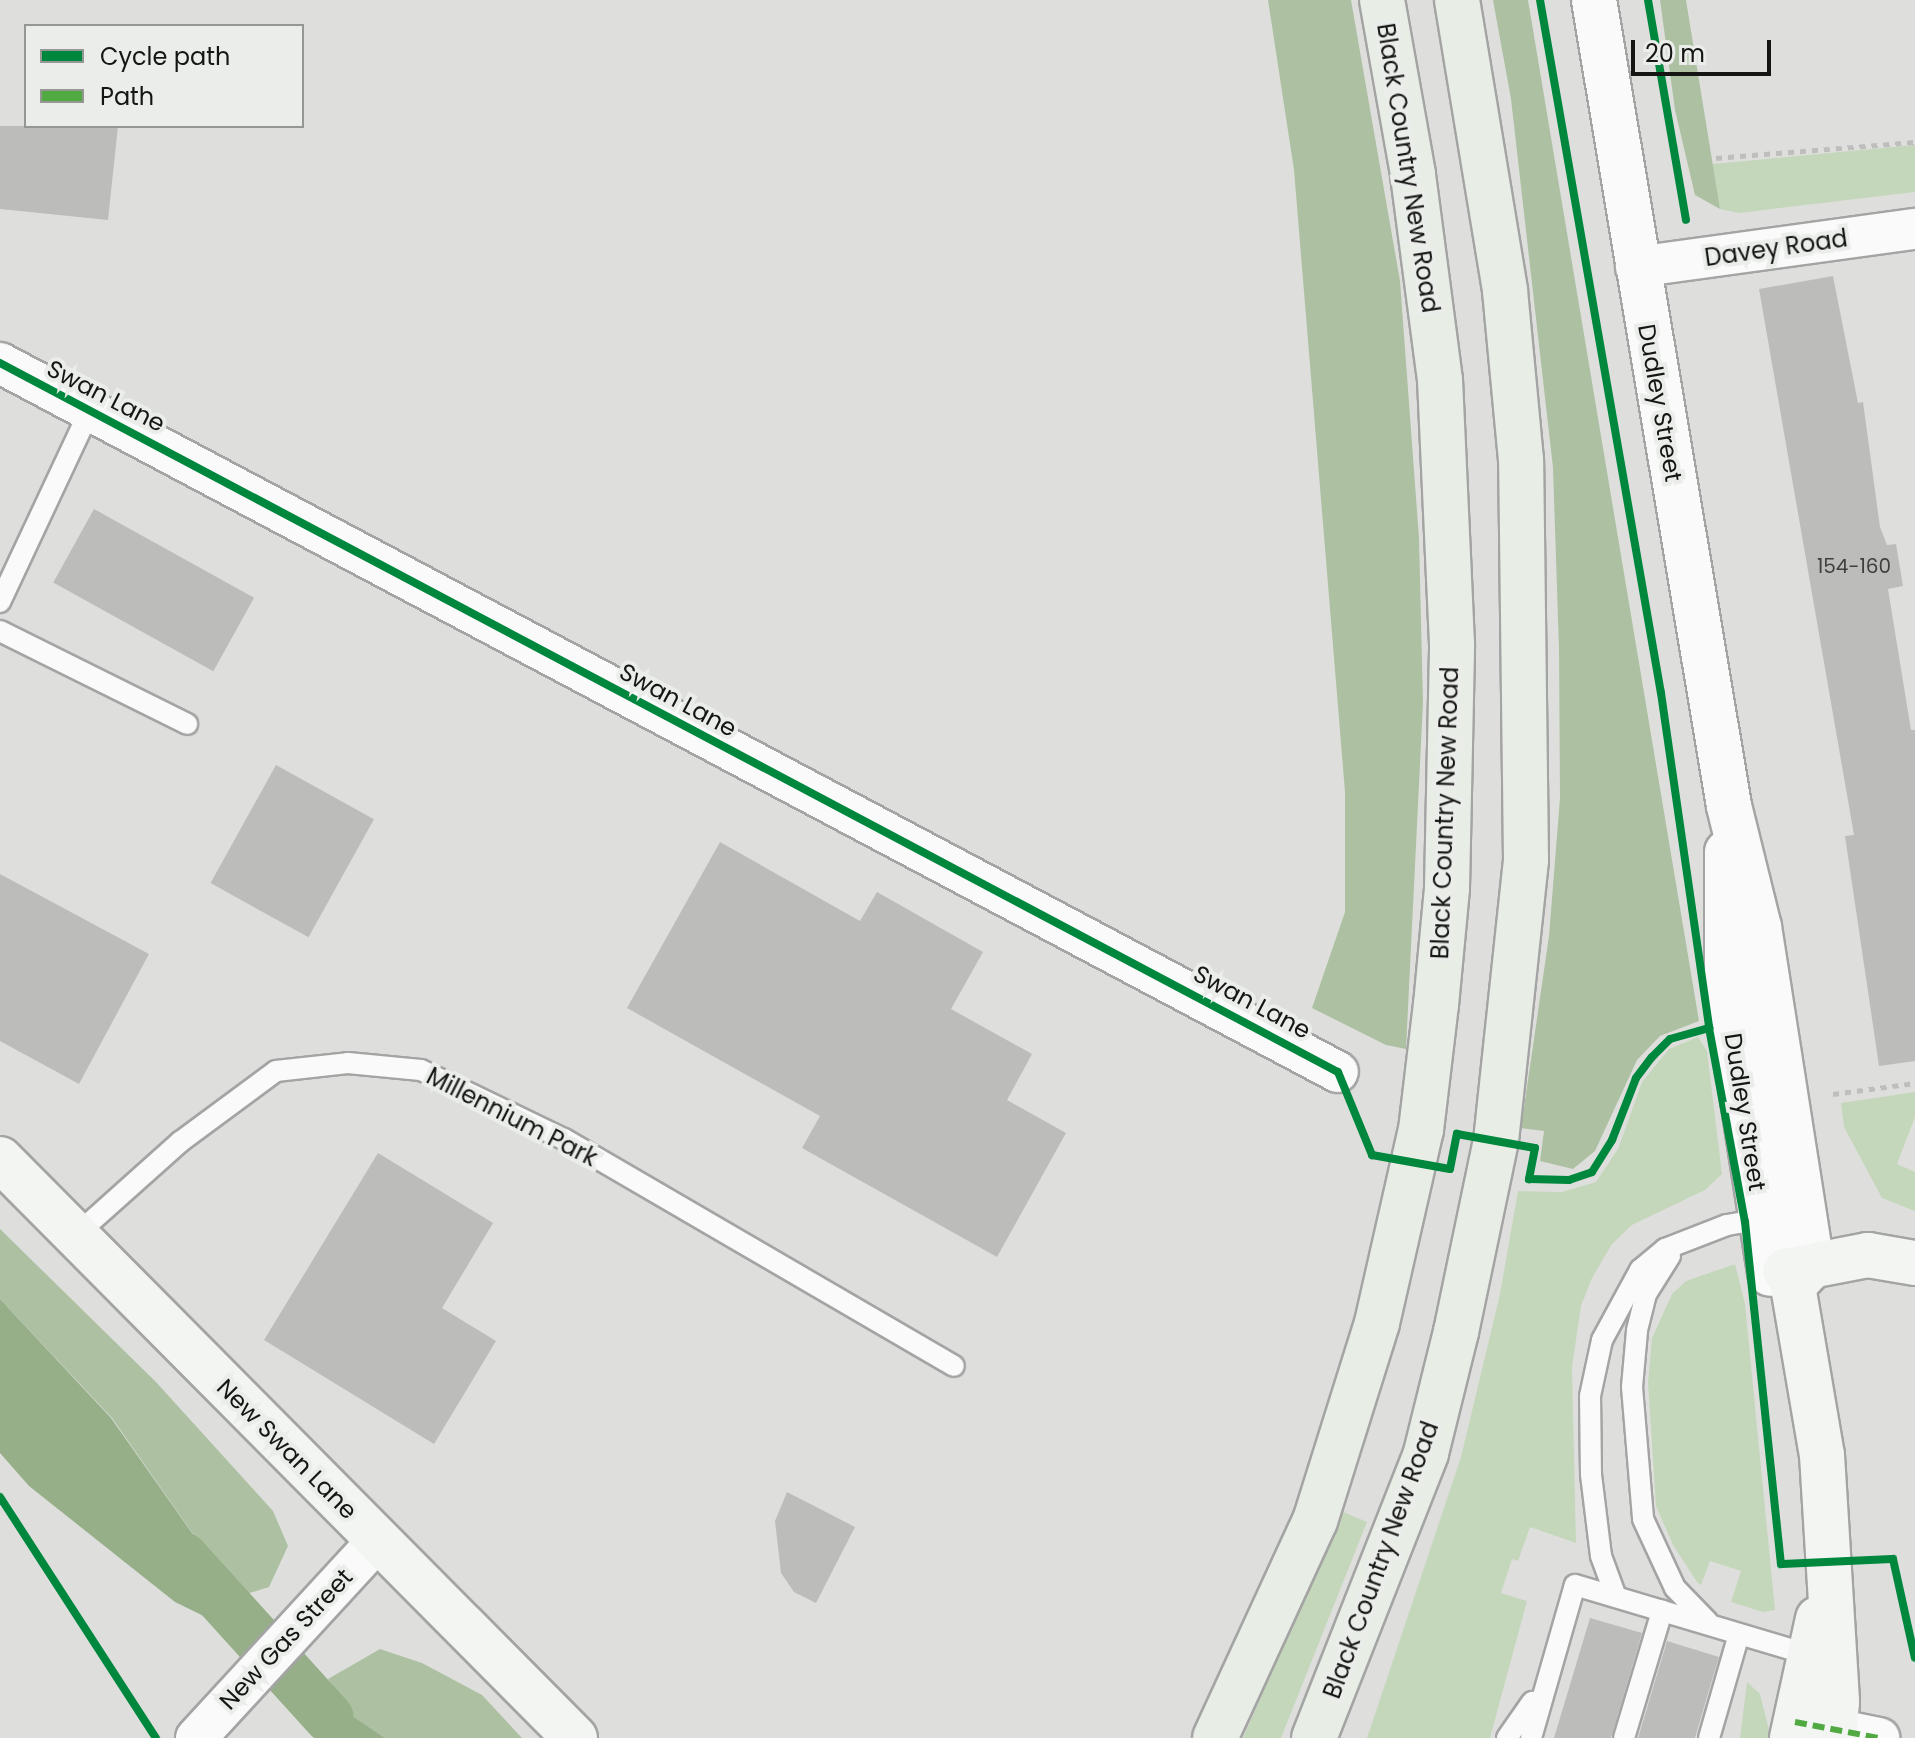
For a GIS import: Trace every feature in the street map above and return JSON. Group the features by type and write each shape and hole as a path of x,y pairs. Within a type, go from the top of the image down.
{"highway":[{"name":"Black Country New Road","path":"1215,1738 1315,1521 1377,1323 1421,1130 1439,975 1447,888 1452,644 1440,380 1413,174 1382,0"},
{"name":"Black Country New Road","path":"1314,1738 1426,1453 1452,1347 1496,1141 1526,860 1521,460 1505,290 1457,0"}],"main road":[{"name":"New Swan Lane","path":"0,1159 575,1738"},
{"path":"1791,1270 1868,1255 1915,1263"},
{"name":"Dudley Street","path":"1791,1270 1827,1379 1822,1455 1831,1562 1814,1731"}],"street":[{"name":"Dudley Street","path":"1594,0 1636,267 1729,806 1759,927 1803,1210 1791,1270"},
{"name":"Davey Road","path":"1636,267 1915,229"},
{"name":"Swan Lane","path":"0,363 1338,1072"},
{"name":"Dudley Street","path":"1729,806 1723,915 1727,998 1761,1219 1791,1270"},
{"name":"New Gas Street","path":"196,1738 377,1541"},
{"path":"1814,1731 1879,1738"}],"lane":[{"path":"0,602 90,410"},
{"path":"0,631 187,724"},
{"name":"Millennium Park","path":"76,1235 180,1142 276,1071 348,1063 421,1070 564,1139 954,1366"},
{"path":"1616,1597 1601,1556 1591,1475 1590,1396 1602,1340 1621,1298 1640,1270 1687,1239 1803,1210"},
{"path":"1687,1239 1658,1269 1646,1294 1632,1387 1643,1519 1675,1588 1710,1625"},
{"path":"1531,1738 1575,1585 1823,1659"},
{"path":"1624,1738 1662,1611"},
{"path":"1709,1738 1739,1634"},
{"path":"1507,1738 1544,1685"}],"path":[{"path":"1716,158 1915,142"},
{"path":"1532,1163 1529,1179 1569,1180 1592,1172 1612,1140 1636,1078 1670,1039 1696,1031"},
{"path":"1822,1096 1915,1083"}],"shaded area":[{"path":"1268,0 1351,0 1400,281 1419,538 1423,703 1406,1049 1386,1045 1312,1008 1345,912 1345,792 1294,170"},
{"path":"1493,0 1528,0 1699,1021 1660,1036 1637,1060 1595,1151 1573,1169 1540,1161 1544,1131 1521,1128 1549,936 1560,798 1559,649 1553,468 1511,99"},
{"path":"1660,0 1686,0 1720,209 1695,195 1675,110"},
{"path":"1915,145 1915,192 1739,213 1720,209 1712,164"},
{"path":"1698,1037 1707,1051 1722,1174 1705,1190 1632,1225 1612,1244 1592,1278 1581,1306 1572,1367 1576,1543 1530,1527 1518,1561 1512,1559 1501,1593 1527,1601 1490,1738 1367,1738 1461,1457 1500,1294 1518,1191 1562,1192 1596,1182 1618,1149 1642,1082 1669,1049"},
{"path":"1915,1092 1915,1117 1897,1164 1915,1172 1915,1211 1882,1198 1844,1127 1841,1103"},
{"path":"0,1229 156,1382 273,1511 288,1546 269,1587 237,1597 112,1418 0,1299"},
{"path":"1735,1264 1745,1304 1775,1610 1763,1612 1731,1602 1741,1571 1710,1561 1701,1585 1697,1582 1673,1545 1656,1506 1648,1383 1652,1338 1672,1294 1686,1281"},
{"path":"0,1299 111,1418 237,1597 220,1624 175,1602 29,1486 0,1453"},
{"path":"1341,1511 1367,1522 1281,1738 1243,1738"},
{"path":"380,1649 422,1663 482,1695 522,1738 385,1738 354,1717 328,1679"},
{"path":"1747,1682 1760,1694 1771,1738 1740,1738"},
{"path":"354,1717 385,1738 315,1738 316,1731"}],"building":[{"path":"0,126 118,128 108,220 0,209"},
{"path":"1833,276 1858,403 1863,402 1880,527 1887,545 1896,544 1903,586 1888,589 1911,730 1915,730 1915,1061 1879,1066 1845,836 1854,835 1759,289"},
{"path":"94,509 254,598 213,671 53,582"},
{"path":"276,765 374,819 309,937 211,883"},
{"path":"720,842 860,921 877,892 983,952 951,1009 1032,1054 1007,1100 1066,1133 997,1257 802,1148 820,1116 627,1008"},
{"path":"0,874 149,954 79,1084 0,1041"},
{"path":"378,1153 493,1223 442,1308 496,1341 434,1444 264,1340"},
{"path":"787,1492 855,1527 816,1603 794,1592 781,1573 775,1521"},
{"path":"1590,1618 1642,1633 1611,1738 1554,1738"},
{"path":"1667,1641 1719,1657 1695,1738 1638,1738"}],"waterway":[{"path":"183,1557 329,1718"}],"marked path":[{"path":"1795,1722 1879,1738"}],"cycle path":[{"path":"1540,0 1661,693 1709,1028 1745,1222 1781,1564 1893,1559 1915,1658"},
{"path":"1648,0 1686,220"},
{"path":"0,363 1338,1072 1372,1155 1450,1169 1457,1134 1535,1148 1529,1179 1569,1180 1592,1172 1612,1140 1636,1078 1652,1057 1670,1039 1709,1028"},
{"path":"0,1497 156,1738"}]}
